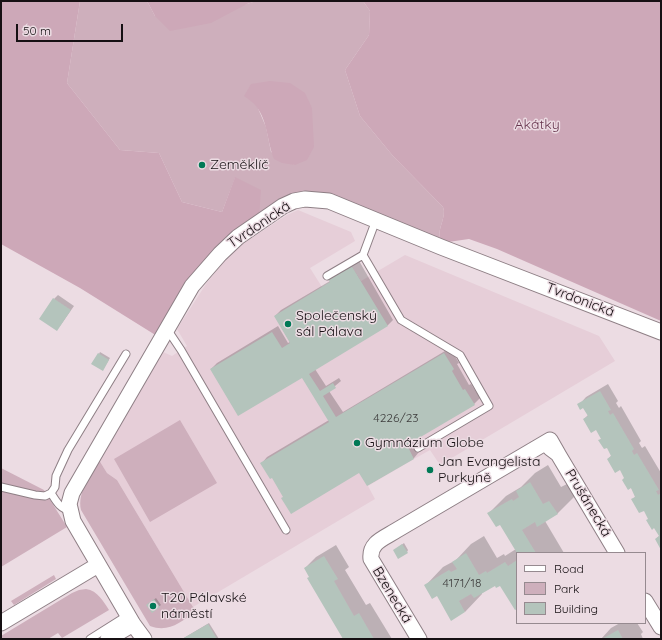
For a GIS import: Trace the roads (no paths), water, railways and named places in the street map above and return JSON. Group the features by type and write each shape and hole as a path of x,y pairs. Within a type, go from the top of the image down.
{"street":[{"name":"Tvrdonická","path":"70,507 72,493 192,286 220,254 238,237 283,206 294,201 305,199 329,201 661,332"},
{"name":"Prušánecká","path":"373,550 538,448 549,448 553,449 558,454 616,552"},
{"path":"70,507 74,524 144,639"},
{"name":"Bzenecká","path":"373,550 419,639"},
{"path":"1,623 98,565"},
{"path":"646,603 660,625"},
{"path":"108,639 131,619"}],"lane":[{"path":"327,276 363,255 376,220"},
{"path":"363,255 401,320 460,355 489,406 418,448"},
{"path":"166,329 181,350 286,530"},
{"path":"1,487 35,496 45,496 51,493 55,487 56,476 68,450 126,354"},
{"path":"51,493 57,503 64,509 70,507"},
{"path":"90,639 131,619"}],"place":[{"name":"Zeměklíč","path":"202,165"},
{"name":"Společenský sál Pálava","path":"288,324"},
{"name":"Gymnázium Globe","path":"357,443"},
{"name":"Jan Evangelista Purkyně","path":"430,470"},
{"name":"T20 Pálavské náměstí","path":"153,606"}],"park label":[{"name":"Akátky","path":"537,125"}]}
